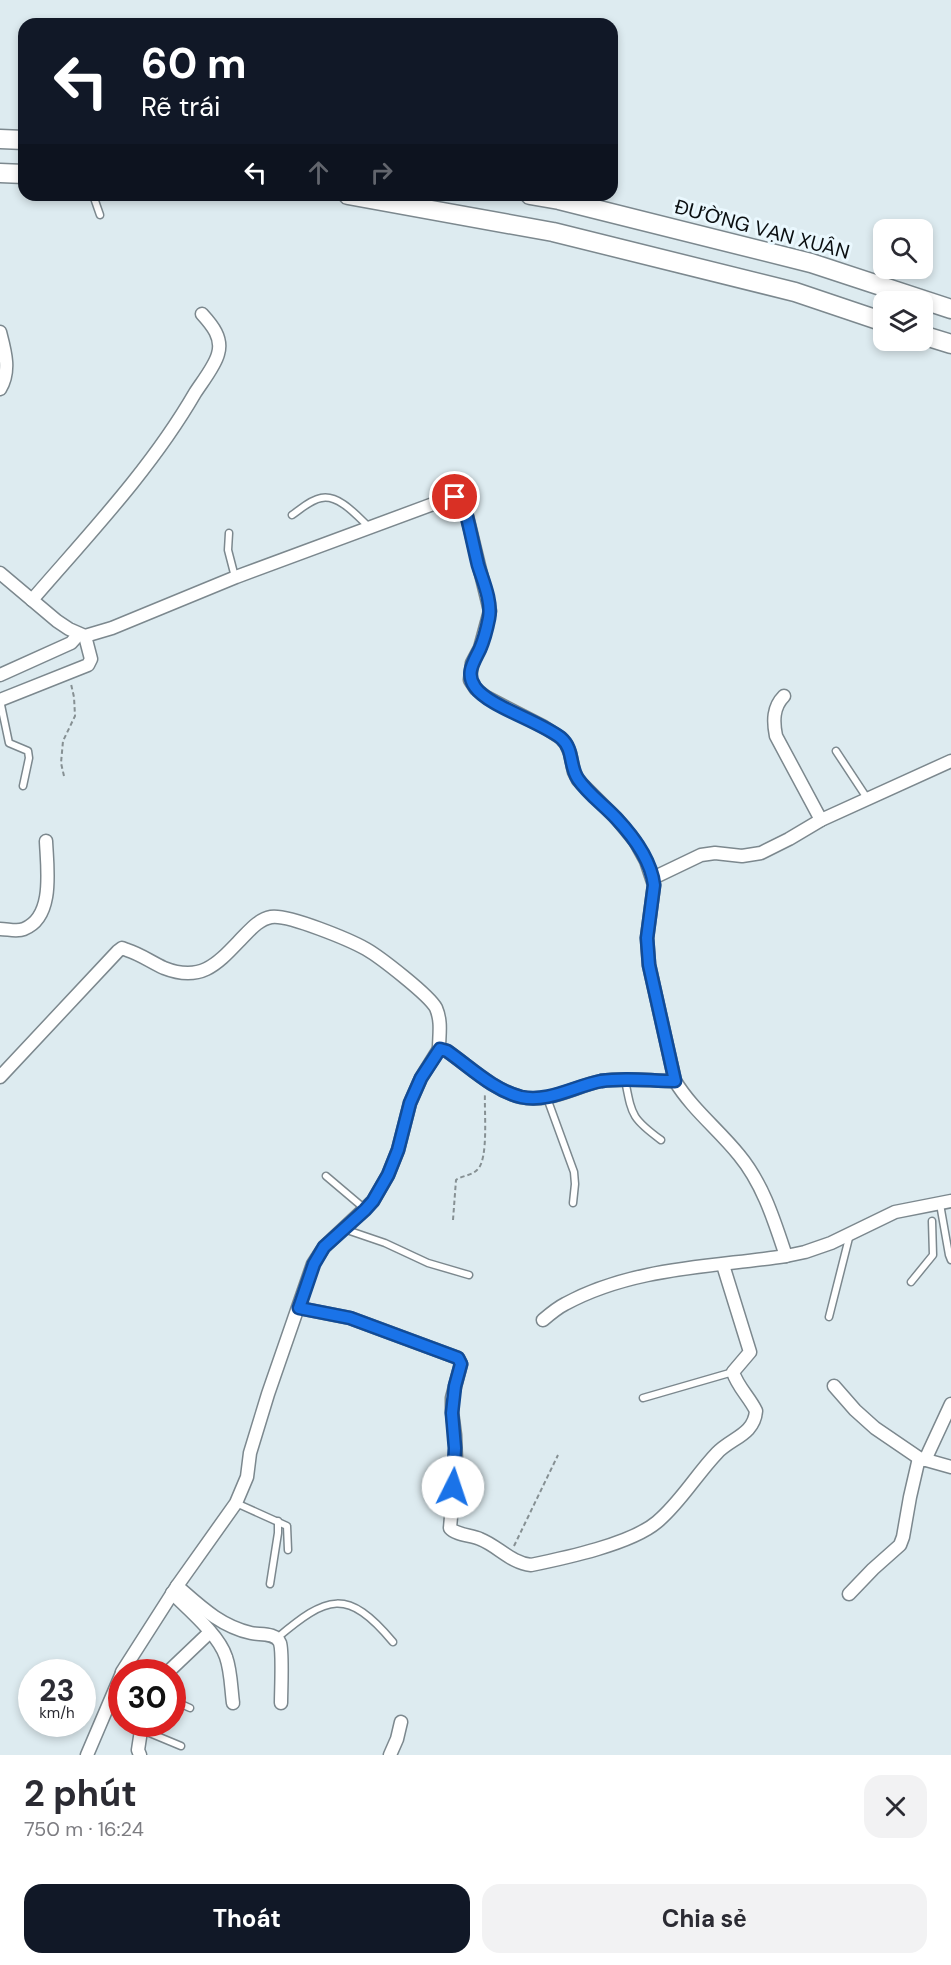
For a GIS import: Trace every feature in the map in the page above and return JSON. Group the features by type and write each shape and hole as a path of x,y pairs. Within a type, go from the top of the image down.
{"main road":[{"path":"0,139 18,140"},
{"path":"0,173 18,174"},
{"path":"381,201 553,232 795,292 873,318"},
{"name":"ĐƯỜNG VẠN XUÂN","path":"563,201 811,263 951,309"},
{"path":"933,338 951,344"}],"street":[{"path":"32,600 117,503 177,425 218,354 219,340 213,326 202,314"},
{"path":"0,332 6,358 4,382 0,388"},
{"path":"0,675 83,638 236,577 455,497 461,499 465,507 490,611 480,648 472,663 470,680 486,697 544,727 566,744 578,780 617,819 635,841 646,861 654,885 647,938 649,965 675,1081 683,1094 738,1153 758,1183 770,1209 786,1256"},
{"path":"0,573 83,638 92,659 88,665 0,700"},
{"path":"784,696 776,709 774,724 776,736 821,820"},
{"path":"653,878 701,855 715,853 742,856 761,853 821,820 951,761"},
{"path":"0,929 18,931 26,929 38,918 43,909 47,897 46,841"},
{"path":"0,1077 122,948 170,970 200,973 219,963 257,924 270,917 281,916 297,921 360,946 376,956 435,1006 440,1030 440,1049 421,1078 410,1103 398,1150 388,1175 373,1201 324,1247 314,1264 268,1394 250,1453 247,1477 236,1503 175,1589 131,1659"},
{"path":"440,1049 447,1051 498,1088 520,1097 546,1097 602,1081 675,1081"},
{"path":"543,1320 564,1304 626,1279 804,1252 850,1234 895,1212 938,1204"},
{"path":"299,1308 350,1318 458,1358 461,1364 452,1405 456,1461 450,1528 454,1532 479,1538 518,1562 531,1565 642,1533 658,1521 719,1451 752,1426 756,1419 756,1411 735,1379 733,1372 750,1349 723,1265"},
{"path":"834,1386 865,1420 922,1459 951,1467"},
{"path":"849,1594 900,1545 910,1497 922,1459 951,1404"},
{"path":"175,1589 224,1650 233,1703"},
{"path":"175,1589 221,1622 251,1633 277,1638 281,1648 281,1703"},
{"path":"182,1659 210,1632"},
{"path":"87,1755 108,1706"},
{"path":"390,1755 401,1722"},
{"path":"140,1737 138,1750 140,1755"}],"lane":[{"path":"95,201 100,216"},
{"path":"292,514 323,497 331,498 342,503 369,527"},
{"path":"229,533 228,550 236,577"},
{"path":"0,700 9,743 28,751 29,758 23,786"},
{"path":"836,751 867,798"},
{"path":"625,1080 633,1115 661,1140"},
{"path":"546,1097 574,1172 573,1203"},
{"path":"326,1176 365,1210"},
{"path":"938,1204 951,1260"},
{"path":"911,1281 933,1255 932,1221"},
{"path":"344,1229 385,1243 428,1263 469,1275"},
{"path":"830,1317 850,1234"},
{"path":"643,1398 733,1372"},
{"path":"236,1503 287,1526 288,1550"},
{"path":"270,1584 278,1521"},
{"path":"277,1638 308,1613 338,1602 350,1604 361,1611 393,1642"},
{"path":"186,1706 190,1708"},
{"path":"163,1737 181,1746"}],"path":[{"path":"64,776 61,763 63,741 75,716 74,697 67,674"},
{"path":"453,1220 456,1180 477,1171 482,1165 485,1152 485,1079"},
{"path":"509,1557 558,1455"}],"route":[{"path":"453,1487 456,1461 452,1413 460,1361 458,1358 350,1318 299,1308 314,1264 324,1247 373,1201 388,1175 398,1150 410,1103 421,1078 440,1049 447,1051 498,1088 520,1097 546,1097 602,1081 675,1081 649,965 647,938 653,878 635,841 617,819 578,780 570,753 561,738 486,697 470,680 472,663 480,648 490,611 463,502 455,497"}]}
